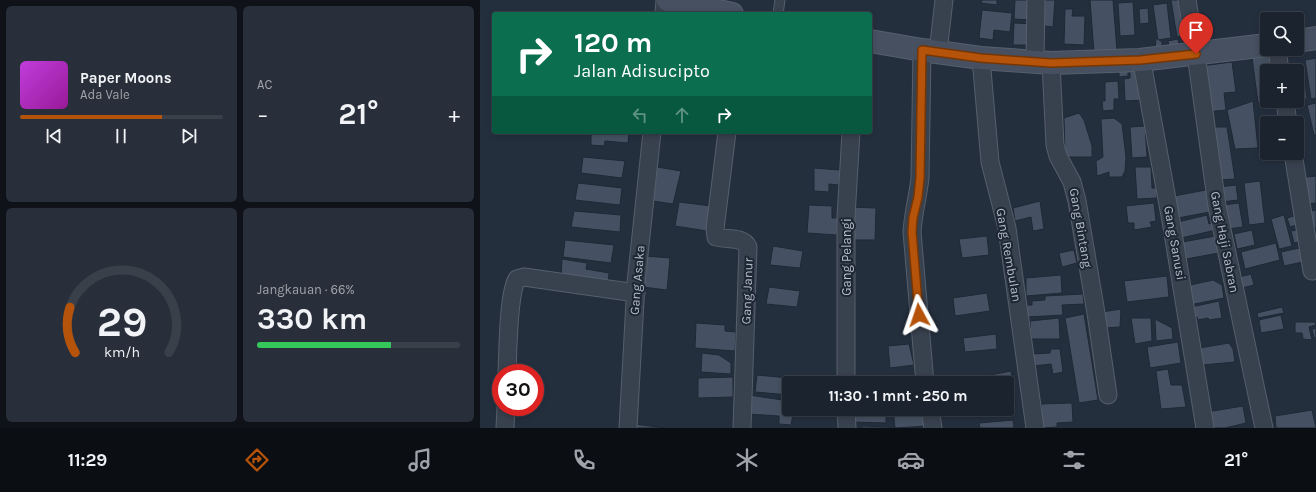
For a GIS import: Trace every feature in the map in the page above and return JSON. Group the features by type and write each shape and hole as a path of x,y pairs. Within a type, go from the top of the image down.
{"main road":[{"path":"668,0 723,12"},
{"path":"1304,40 1316,38"},
{"path":"872,41 981,58 1043,62 1140,60 1260,45"}],"street":[{"path":"664,12 665,0"},
{"path":"925,376 912,232 920,178 930,51 944,0"},
{"name":"Gang Bintang","path":"1036,0 1055,145 1058,156 1072,182 1077,201 1108,395"},
{"name":"Gang Haji Sabran","path":"1187,0 1217,206 1264,428"},
{"name":"Gang Rembulan","path":"981,58 990,162 1007,228 1035,428"},
{"name":"Gang Sanusi","path":"1140,60 1144,68 1205,428"},
{"name":"Gang Asaka","path":"628,428 636,293 652,134"},
{"name":"Gang Janur","path":"727,134 715,228 716,236 743,241 748,247 742,428"},
{"name":"Gang Pelangi","path":"846,376 846,217 851,134"},
{"path":"1294,160 1312,271"},
{"path":"508,364 512,297 517,279 524,277 636,293"},
{"path":"505,428 506,416"},
{"path":"846,416 847,428"},
{"path":"931,416 933,428"}],"lane":[{"path":"778,12 780,0"}],"building":[{"path":"982,0 997,0 997,5 981,3"},
{"path":"1015,0 1032,0 1031,20 1014,19"},
{"path":"1038,0 1055,0 1053,27 1036,25"},
{"path":"1090,0 1113,0 1117,51 1094,53"},
{"path":"1171,0 1183,0 1188,35 1177,37"},
{"path":"1133,2 1135,35 1120,36 1118,3"},
{"path":"1167,3 1171,38 1158,40 1153,5"},
{"path":"1148,8 1149,23 1140,24 1139,9"},
{"path":"1065,9 1073,9 1072,16 1085,16 1084,45 1064,44"},
{"path":"982,10 1012,13 1010,32 994,30 993,40 979,38"},
{"path":"1014,23 1035,24 1035,45 1013,45"},
{"path":"1156,38 1162,42 1162,49 1155,49"},
{"path":"1178,39 1179,45 1169,47 1168,41"},
{"path":"1276,56 1277,64 1260,64 1260,103 1258,103 1252,57"},
{"path":"1316,58 1316,98 1311,99 1305,60"},
{"path":"1232,62 1236,92 1224,93 1226,110 1206,112 1201,66"},
{"path":"1130,68 1143,68 1145,100 1125,101 1124,79 1130,78"},
{"path":"1119,70 1128,70 1128,76 1119,77"},
{"path":"1304,74 1307,99 1304,99"},
{"path":"1118,81 1119,99 1114,99 1114,110 1103,111 1102,101 1105,101 1105,82"},
{"path":"1253,101 1258,148 1235,149 1227,110"},
{"path":"1316,103 1316,135 1314,135 1307,105"},
{"path":"1079,113 1084,120 1092,146 1092,157 1065,157 1064,118"},
{"path":"1114,118 1122,124 1126,157 1125,171 1122,177 1109,177 1109,172 1097,176 1096,161 1103,157 1101,119"},
{"path":"1145,126 1147,157 1132,158 1130,127"},
{"path":"1211,127 1227,127 1235,179 1219,180"},
{"path":"591,134 629,134 628,143 605,141 604,146 591,145"},
{"path":"583,157 625,161 622,178 581,173"},
{"path":"657,167 681,171 673,204 653,201"},
{"path":"1135,167 1151,167 1152,188 1157,188 1157,198 1137,199"},
{"path":"814,168 840,170 839,185 829,184 829,192 814,191"},
{"path":"1316,176 1316,203 1301,205 1298,178"},
{"path":"1260,181 1265,223 1249,225 1244,183"},
{"path":"578,183 622,188 620,205 575,200"},
{"path":"1236,185 1238,200 1221,202 1219,187"},
{"path":"1211,189 1215,211 1178,218 1174,196"},
{"path":"1040,201 1044,229 1033,231 1031,217 1015,221 1013,208"},
{"path":"679,202 711,206 707,231 675,226"},
{"path":"1154,203 1156,221 1150,222 1152,227 1134,230 1134,223 1128,223 1126,206"},
{"path":"1239,203 1243,227 1227,229 1223,205"},
{"path":"809,205 832,206 832,218 838,218 837,235 807,233"},
{"path":"850,207 876,208 875,240 849,240"},
{"path":"1316,210 1316,228 1308,230 1304,212"},
{"path":"574,211 621,215 620,232 571,227"},
{"path":"1207,215 1209,224 1214,222 1216,230 1181,238 1178,222"},
{"path":"1284,215 1292,246 1279,249 1271,219"},
{"path":"1297,215 1300,224 1290,227 1287,218"},
{"path":"1301,229 1304,241 1294,243 1291,231"},
{"path":"1252,230 1255,245 1237,249 1234,234"},
{"path":"987,236 989,255 962,258 959,239"},
{"path":"1216,236 1219,253 1186,259 1182,242"},
{"path":"565,240 614,245 611,263 563,257"},
{"path":"1276,243 1280,260 1245,269 1241,252"},
{"path":"773,246 803,251 800,268 770,265"},
{"path":"1304,247 1307,261 1284,266 1281,252"},
{"path":"1074,250 1077,263 1062,267 1059,253"},
{"path":"645,256 670,258 667,290 643,287"},
{"path":"562,259 587,263 586,269 609,273 608,286 561,279"},
{"path":"1251,274 1254,285 1242,288 1239,277"},
{"path":"1061,275 1062,293 1026,296 1026,278"},
{"path":"1167,276 1169,297 1127,302 1124,281"},
{"path":"1213,280 1222,285 1224,298 1190,305 1186,286"},
{"path":"769,287 800,291 797,307 766,304"},
{"path":"987,293 990,311 955,316 953,298"},
{"path":"1083,294 1084,304 1062,305 1063,315 1027,317 1027,305 1032,305 1032,301 1045,300 1045,296"},
{"path":"1219,301 1222,318 1198,320 1197,317 1192,316 1191,307"},
{"path":"1282,307 1284,313 1258,318 1257,313"},
{"path":"1121,309 1120,327 1104,328 1102,312"},
{"path":"1084,314 1098,400 1079,403 1065,318"},
{"path":"1281,315 1284,329 1261,333 1259,320"},
{"path":"1059,318 1060,339 1031,339 1030,321"},
{"path":"1131,318 1151,318 1152,341 1135,344"},
{"path":"1155,319 1172,328 1173,339 1156,341"},
{"path":"1295,322 1315,322 1316,325 1309,327 1312,340 1303,339 1302,333 1295,333"},
{"path":"696,323 725,325 725,331 736,332 735,351 695,348"},
{"path":"1316,328 1316,337 1314,338 1312,329"},
{"path":"996,334 997,349 965,352 963,338"},
{"path":"1178,342 1181,363 1150,368 1147,347"},
{"path":"1229,343 1233,349 1235,362 1202,365 1199,348"},
{"path":"909,344 914,365 890,368 888,346"},
{"path":"1051,349 1060,349 1063,372 1053,374 1051,364 1033,366 1032,354 1050,353"},
{"path":"702,353 719,355 731,363 731,374 701,372"},
{"path":"1168,369 1171,385 1182,385 1186,407 1161,409 1156,371"},
{"path":"1011,371 1012,376 985,376"},
{"path":"757,375 782,377 782,394 755,392"},
{"path":"733,377 733,397 698,398 698,378"},
{"path":"1014,393 1016,408 1014,408"},
{"path":"749,395 782,400 782,416 793,416 791,425 779,424 779,416 746,414"},
{"path":"1072,403 1073,422 1057,423 1057,427 1042,428 1041,404"},
{"path":"1243,406 1246,423 1225,428 1210,428 1207,412"},
{"path":"1312,410 1316,428 1276,428 1275,416"},
{"path":"850,416 886,416 886,423 850,422"},
{"path":"894,416 924,416 926,426 895,428"},
{"path":"1013,420 1014,428 980,428 979,423"},
{"path":"634,424 665,428 634,428"},
{"path":"862,426 890,427 890,428 862,428"}],"route":[{"path":"919,315 912,232 920,178 922,50 981,58 1051,63 1140,60 1196,54"}]}
